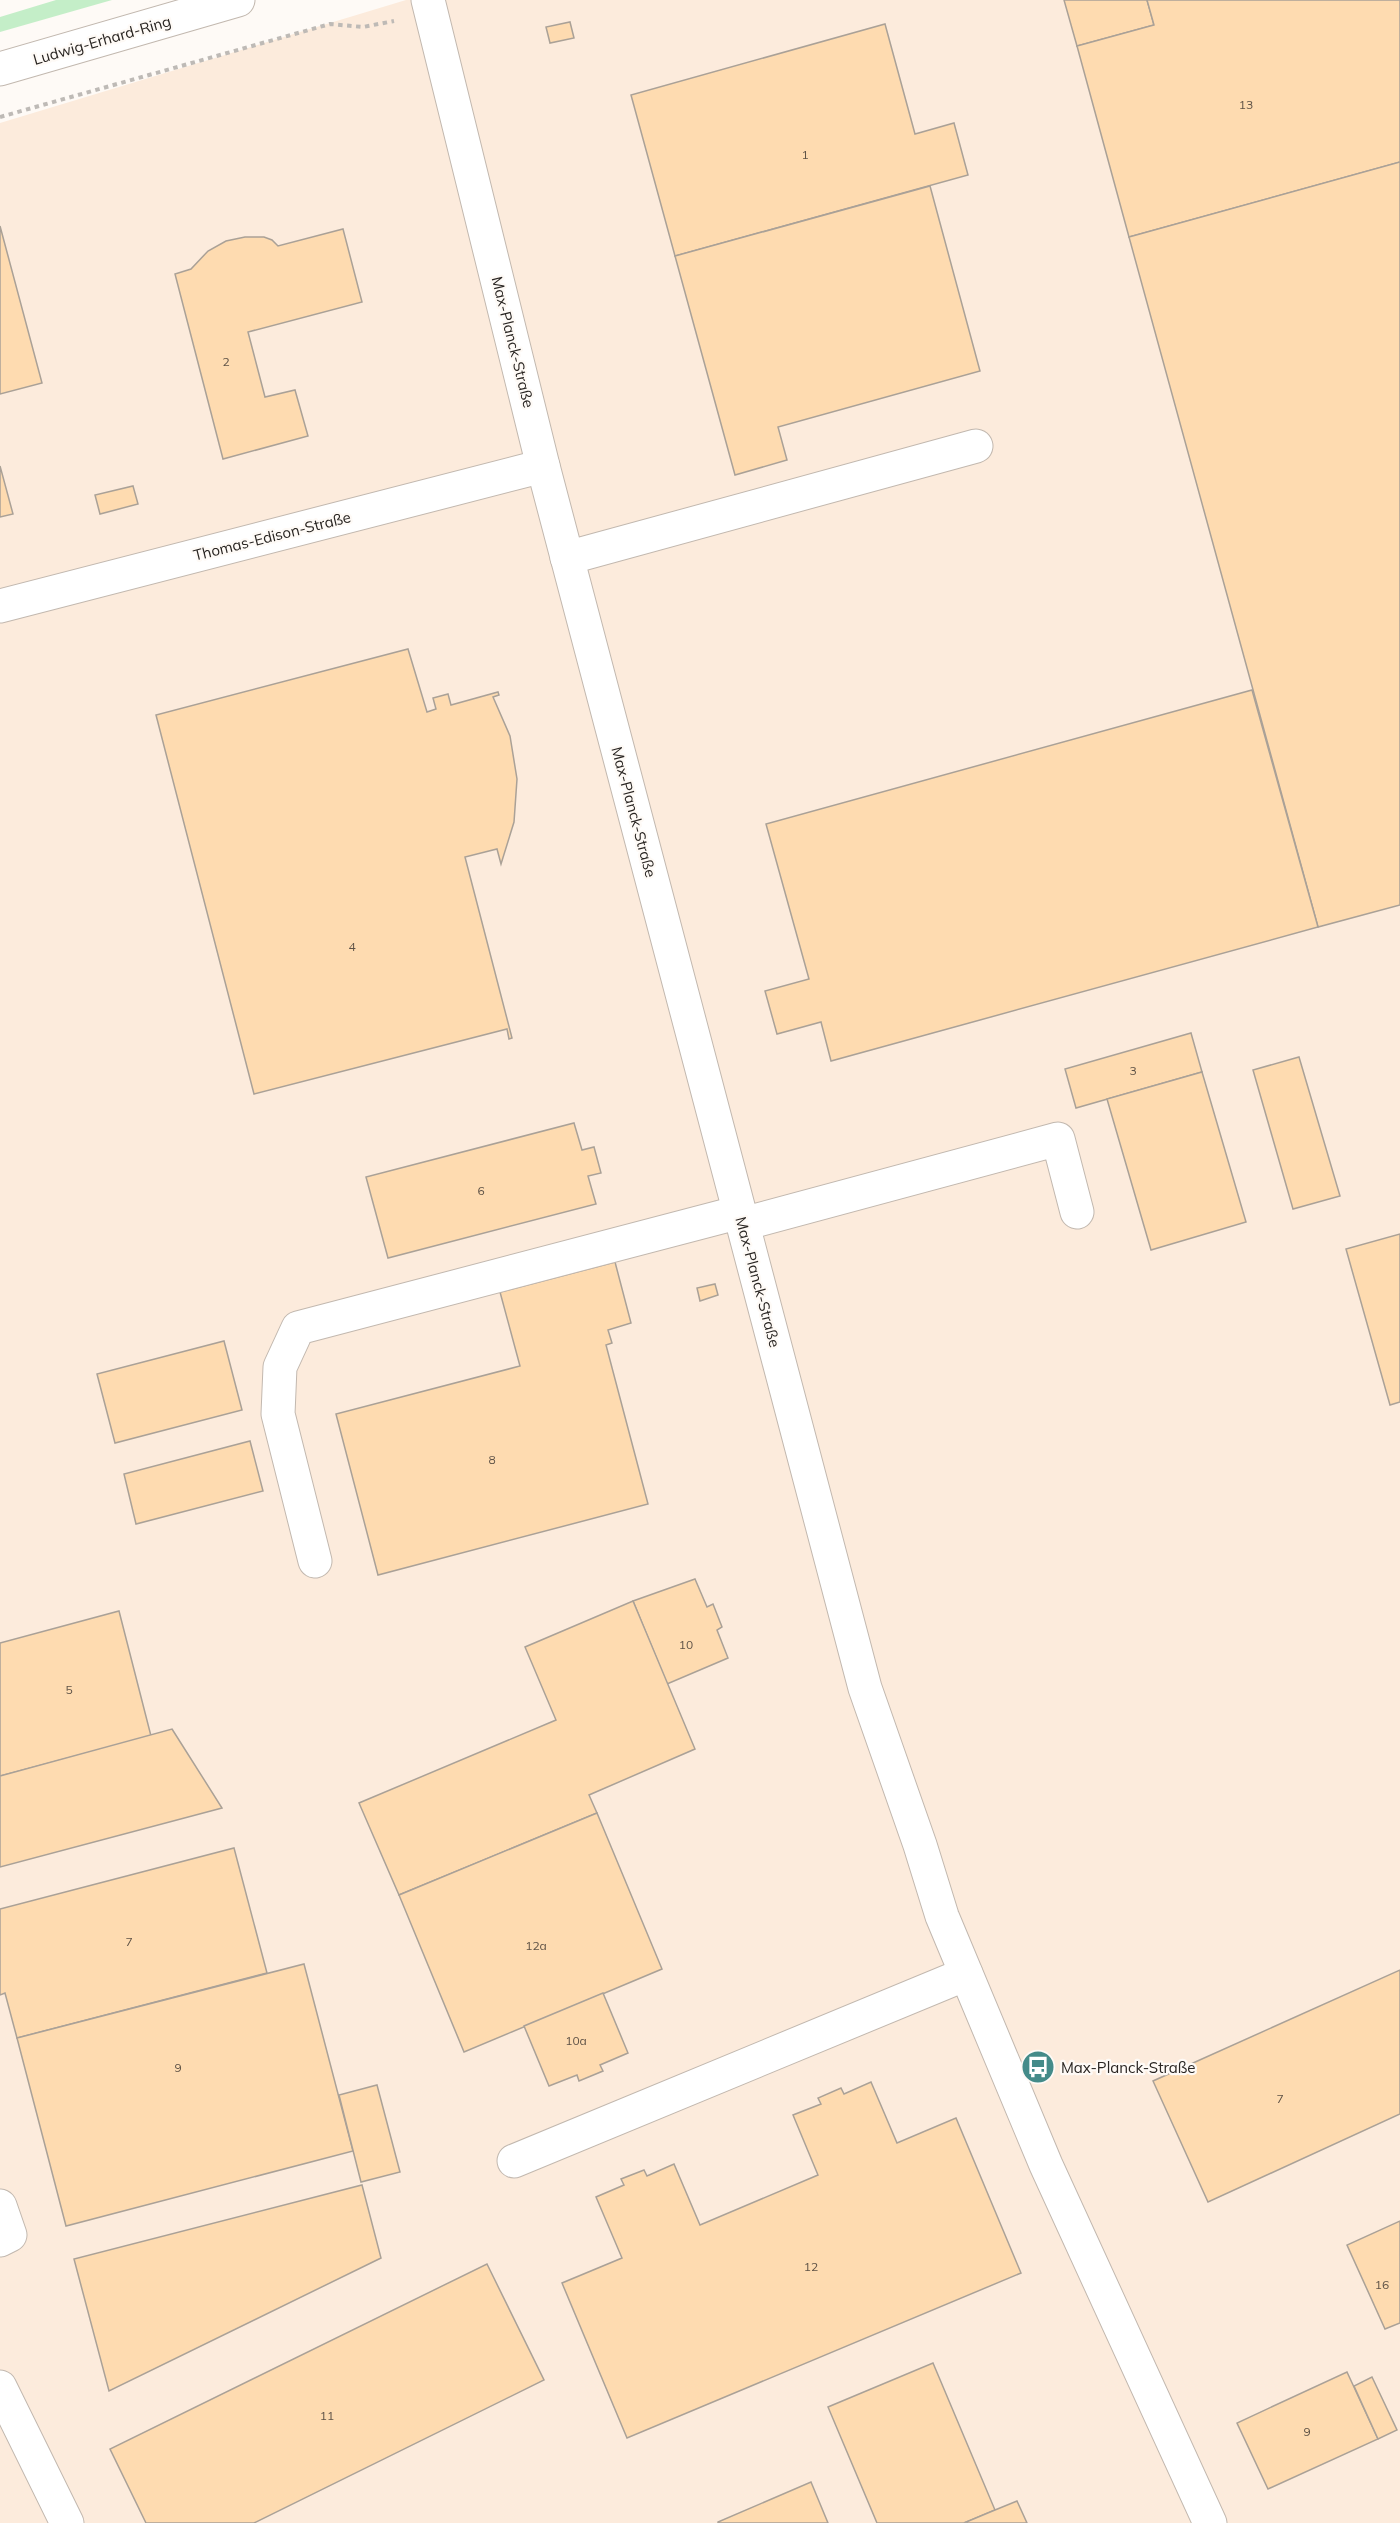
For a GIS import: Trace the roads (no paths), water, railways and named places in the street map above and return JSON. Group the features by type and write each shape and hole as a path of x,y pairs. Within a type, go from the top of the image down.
{"street":[{"name":"Ludwig-Erhard-Ring","path":"0,69 238,0"},
{"name":"Max-Planck-Straße","path":"429,6 543,466 865,1688 920,1845 942,1916 1046,2165 1210,2523"},
{"path":"567,558 976,446"},
{"name":"Thomas-Edison-Straße","path":"0,606 543,466"},
{"path":"315,1561 278,1414 280,1367 298,1328 1058,1139 1077,1212"},
{"path":"514,2161 966,1974"},
{"path":"0,2206 9,2235 0,2240"},
{"path":"0,2387 67,2523"}],"place":[{"name":"Max-Planck-Straße","path":"1038,2067"}]}
